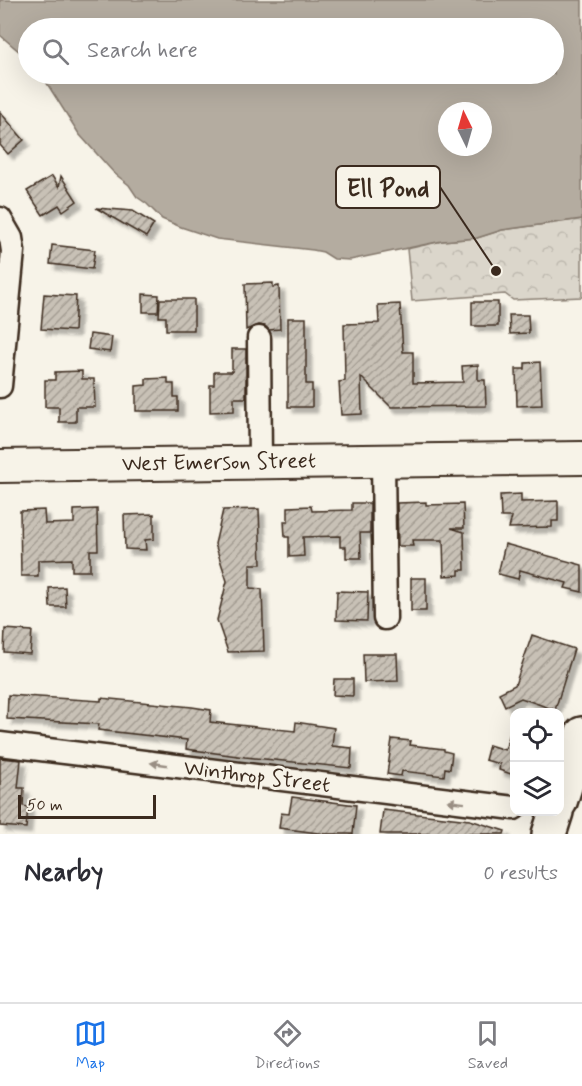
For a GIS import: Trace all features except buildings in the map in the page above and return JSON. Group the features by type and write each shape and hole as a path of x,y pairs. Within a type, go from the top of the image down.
{"main road":[{"path":"564,784 582,734"}],"street":[{"path":"0,219 11,238 13,251 0,386"},
{"path":"259,338 260,463"},
{"name":"West Emerson Street","path":"0,466 582,458"},
{"path":"383,461 385,618"},
{"name":"Winthrop Street","path":"0,744 510,808"}],"green space":[{"path":"582,219 582,297 513,300 505,294 412,301 407,249 442,241 477,238 502,230"}],"shaded area":[{"path":"0,0 582,0 582,219 502,230 477,238 442,241 350,260 334,259 323,252 313,250 217,239 162,219 137,197 129,185 114,173 79,134 47,84 564,84 564,18 18,18 18,50 0,35"}],"place":[{"name":"Ell Pond","path":"496,271"}]}
